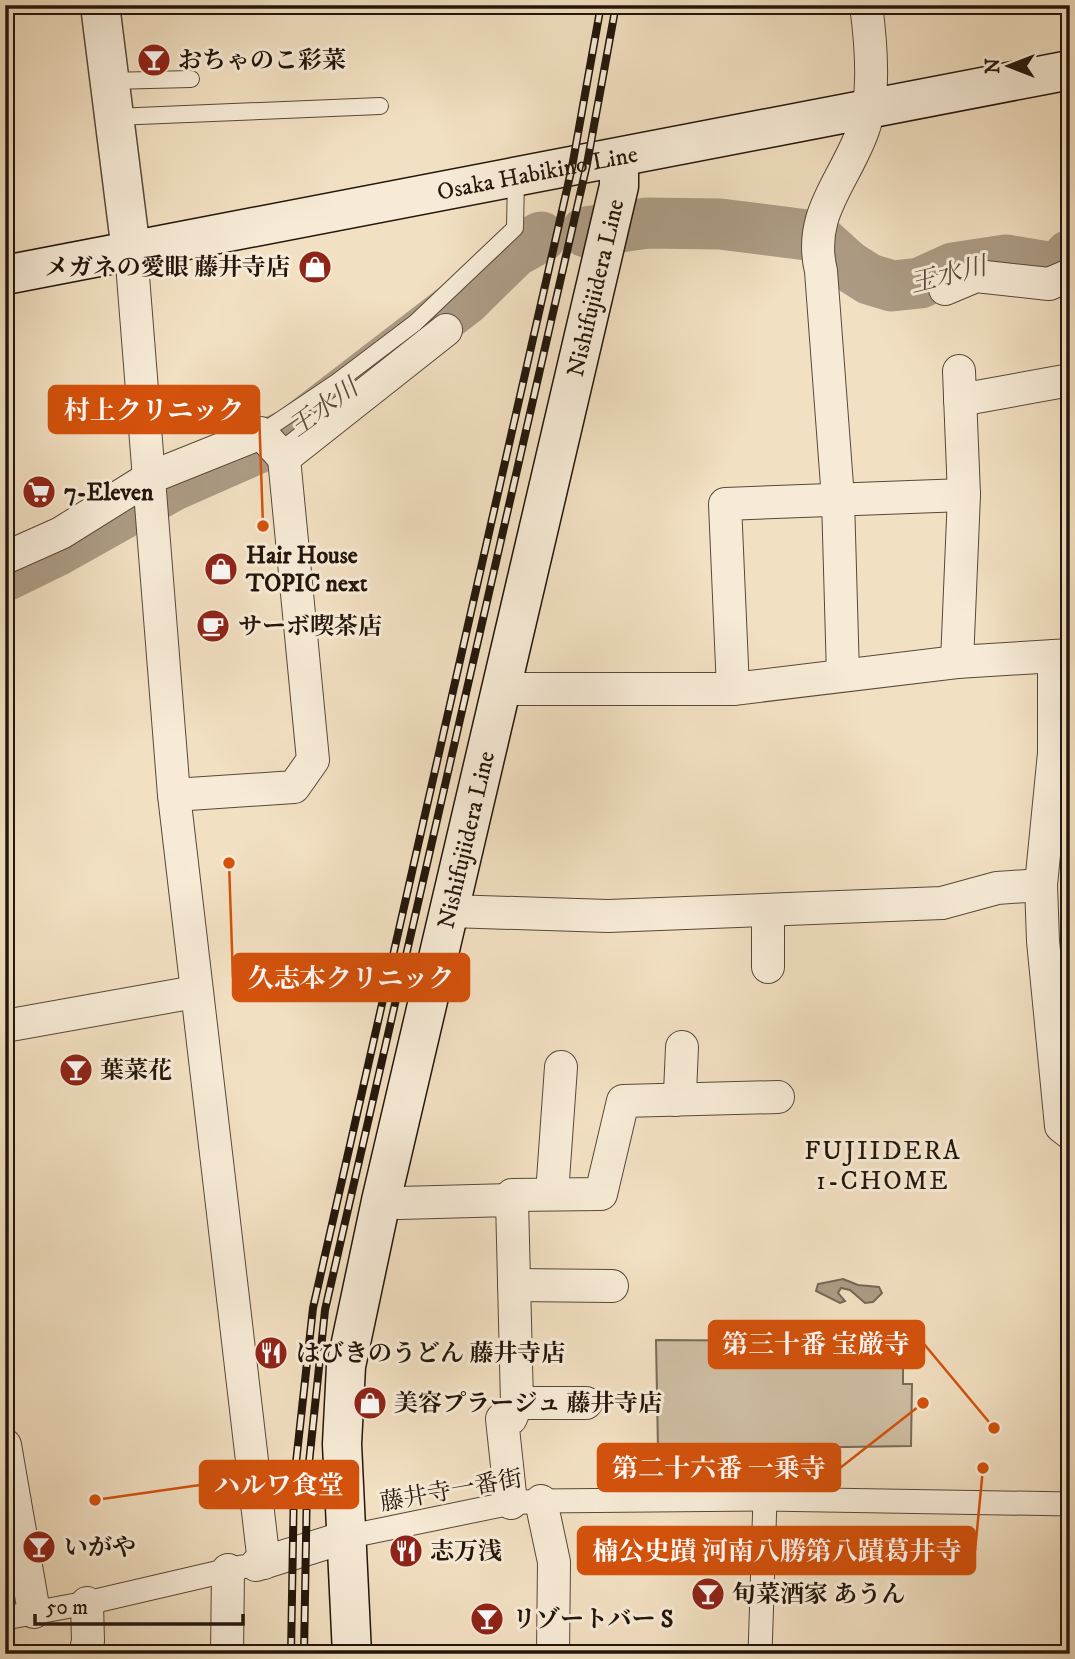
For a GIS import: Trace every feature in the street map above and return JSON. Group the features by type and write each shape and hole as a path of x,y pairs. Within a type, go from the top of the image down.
{"main road":[{"path":"100,5 131,251"},
{"name":"Osaka Habikino Line","path":"5,275 1070,70"},
{"name":"Nishifujiidera Line","path":"352,1654 342,1444 346,1366 381,1200 619,186 619,158"}],"street":[{"path":"844,675 838,499 817,238 863,130 869,109 871,41 866,5"},
{"path":"131,251 173,795 195,992 249,1566 227,1654"},
{"path":"946,289 975,276 1049,284 1070,275"},
{"path":"284,458 446,330"},
{"path":"957,662 964,495 960,385 1070,380"},
{"path":"5,558 61,533 149,478 261,433 284,458 313,760 294,787 173,795"},
{"path":"733,689 725,504 964,495"},
{"path":"501,689 733,689 957,662 1062,655 1041,886 1043,941 1061,1126 1070,1133"},
{"path":"450,911 608,916 942,904 997,888 1041,886"},
{"path":"768,910 768,967"},
{"path":"5,1026 195,992"},
{"path":"675,1100 680,1093 682,1047"},
{"path":"552,1195 561,1067"},
{"path":"553,1654 554,1562 526,1502 502,1419 510,1418 517,1403 512,1195 601,1194 623,1101 778,1097"},
{"path":"381,1200 400,1203 512,1200"},
{"path":"514,1285 612,1286"},
{"path":"517,1403 586,1403"},
{"path":"5,1445 19,1615 87,1603 249,1566 346,1537"},
{"path":"760,1654 765,1499"},
{"name":"藤井寺一番街","path":"346,1537 526,1502 765,1499 1070,1504"},
{"path":"85,1654 88,1641 87,1603"}],"lane":[{"path":"112,99 191,79"},
{"path":"112,99 380,106"},
{"path":"261,433 337,382 415,323 515,228 516,177"}],"shaded area":[{"path":"843,1279 858,1285 879,1287 882,1293 873,1302 865,1303 850,1290 841,1288 838,1293 845,1301 840,1303 816,1291 818,1284"},
{"path":"656,1340 903,1342 903,1384 912,1384 911,1446 658,1450"}],"waterway":[{"name":"王水川","path":"586,232 647,223 720,224 815,236 847,265 869,279 892,286 920,283 953,268 1006,260 1047,267 1061,265 1070,255"},
{"name":"王水川","path":"5,576 58,550 172,486 292,433 465,300 514,252 541,237"}],"railway":[{"path":"291,1654 294,1481 313,1308 572,167 601,5"},
{"path":"304,1654 307,1482 325,1310 587,164 616,5"}],"place":[{"name":"おちゃのこ彩菜","path":"154,60"},
{"name":"メガネの愛眼 藤井寺店","path":"315,267"},
{"name":"7-Eleven","path":"39,492"},
{"name":"村上クリニック","path":"263,526"},
{"name":"Hair House TOPIC next","path":"221,569"},
{"name":"サーボ喫茶店","path":"213,626"},
{"name":"久志本クリニック","path":"229,863"},
{"name":"葉菜花","path":"76,1070"},
{"name":"はびきのうどん 藤井寺店","path":"271,1353"},
{"name":"美容プラージュ 藤井寺店","path":"370,1403"},
{"name":"第二十六番 一乗寺","path":"923,1403"},
{"name":"第三十番 宝厳寺","path":"994,1428"},
{"name":"楠公史蹟 河南八勝第八蹟葛井寺","path":"983,1468"},
{"name":"ハルワ食堂","path":"95,1500"},
{"name":"いがや","path":"39,1547"},
{"name":"志万浅","path":"406,1551"},
{"name":"旬菜酒家 あうん","path":"708,1594"},
{"name":"リゾートバー S","path":"487,1619"}],"district":[{"name":"FUJIIDERA 1-CHOME","path":"883,1165"}]}
